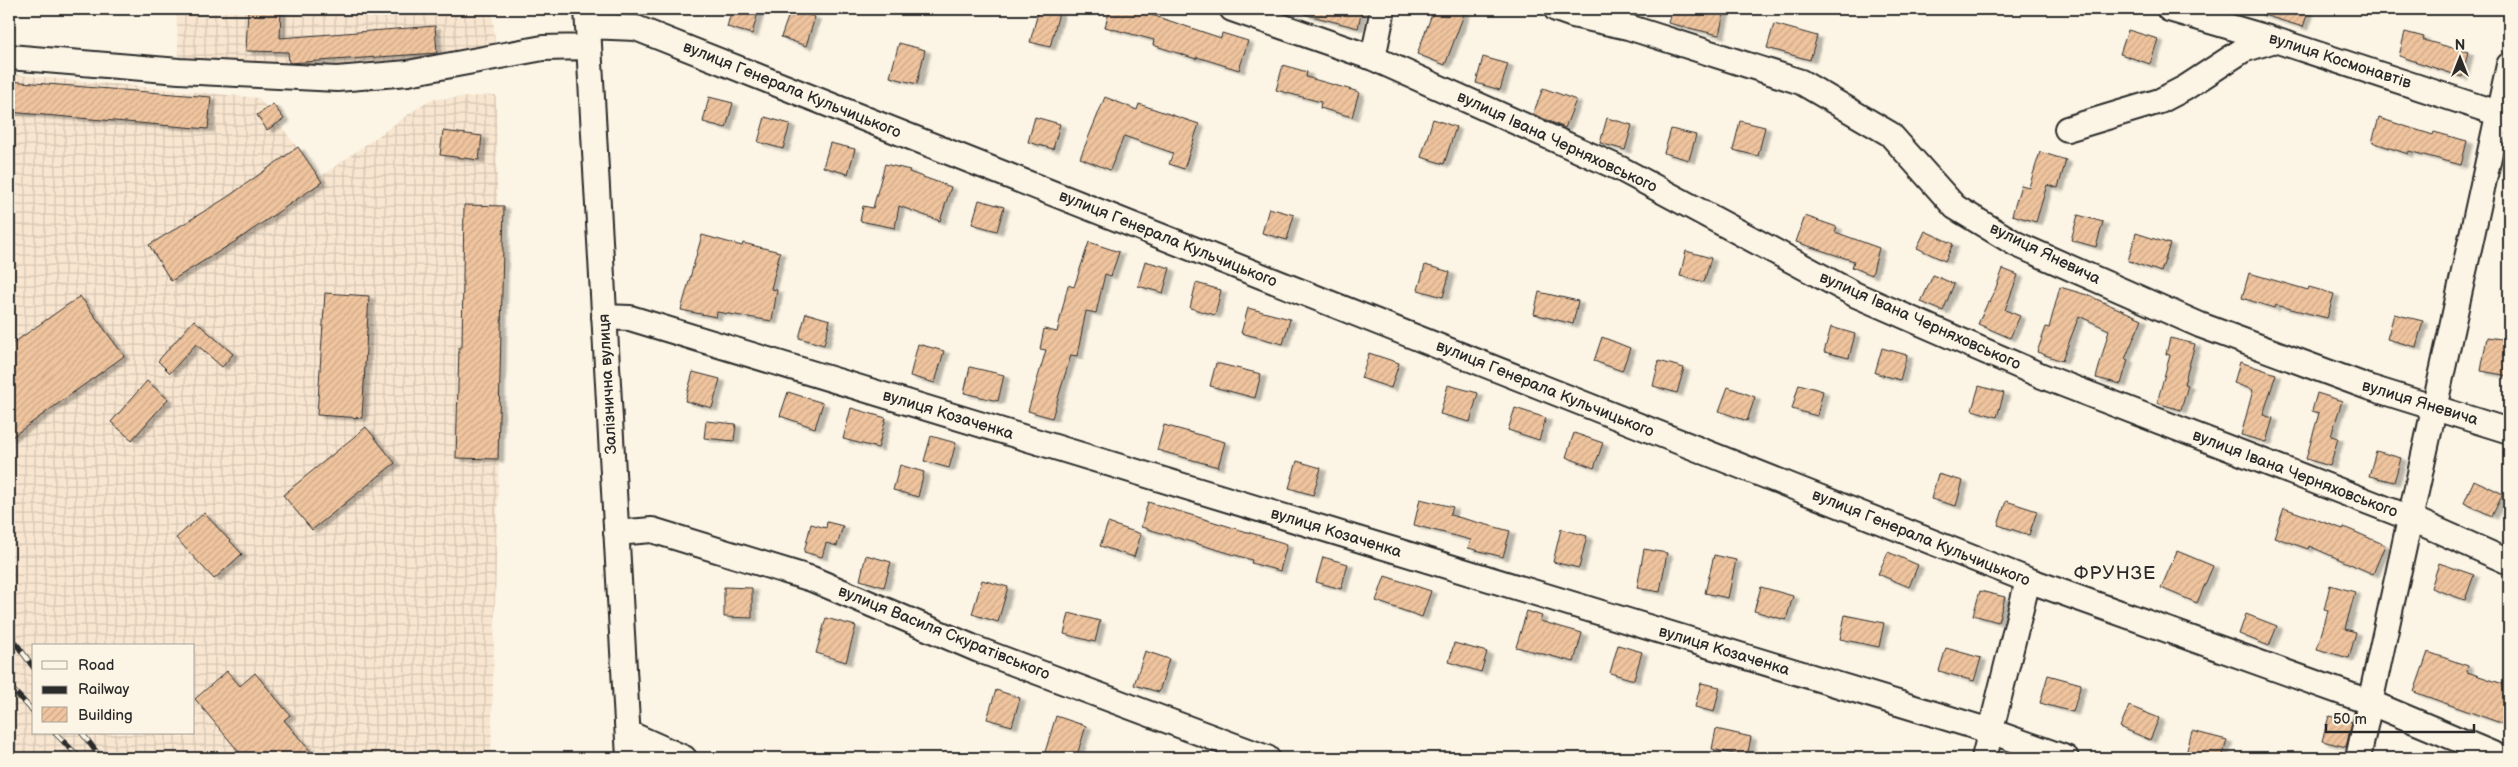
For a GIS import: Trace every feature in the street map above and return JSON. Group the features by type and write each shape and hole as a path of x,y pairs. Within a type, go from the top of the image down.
{"street":[{"name":"вулиця Івана Черняховського","path":"1232,9 1373,58 1620,169 1856,295 2042,376 2410,518 2509,562"},
{"path":"1373,58 1383,9"},
{"name":"вулиця Яневича","path":"1556,9 1573,15 1628,27 1801,82 1890,134 1955,207 2016,244 2200,325 2368,387 2509,431"},
{"name":"вулиця Космонавтів","path":"2169,9 2275,40 2504,115"},
{"name":"вулиця Генерала Кульчицького","path":"9,57 179,71 337,79 408,73 543,48 588,27 636,28 2028,580 2370,702 2502,758"},
{"name":"Залізнична вулиця","path":"588,27 629,758"},
{"path":"2068,129 2160,101 2185,88 2243,50 2275,40"},
{"path":"2358,758 2435,407 2504,115 2509,65"},
{"name":"вулиця Козаченка","path":"604,317 630,318 1990,731 2066,758"},
{"name":"вулиця Василя Скуратівського","path":"616,533 652,530 812,579 980,650 1267,758"},
{"path":"1984,758 2028,580"},
{"path":"628,733 684,758"}],"shaded area":[{"path":"176,9 492,9 495,42 369,73 339,76 244,60 179,62"},
{"path":"9,74 259,98 320,177 426,102 436,99 496,95 500,414 491,758 9,758"}],"building":[{"path":"248,9 281,9 280,38 435,26 437,53 289,63 288,52 246,51"},
{"path":"732,9 759,9 752,34 727,27"},
{"path":"791,9 815,17 806,46 781,37"},
{"path":"1039,9 1060,9 1050,47 1030,42"},
{"path":"1110,9 1134,9 1221,38 1222,33 1248,41 1239,70 1197,57 1196,59 1153,45 1154,40 1105,27"},
{"path":"1305,9 1362,9 1358,28 1304,14"},
{"path":"1434,9 1466,9 1445,65 1417,54"},
{"path":"1672,9 1725,9 1719,35 1668,23"},
{"path":"2258,9 2309,9 2303,27 2257,13"},
{"path":"1774,24 1817,36 1810,60 1767,48"},
{"path":"2128,30 2158,39 2150,64 2120,54"},
{"path":"2405,32 2424,37 2423,40 2468,52 2462,77 2399,56"},
{"path":"899,43 925,50 917,84 890,77"},
{"path":"1483,57 1508,64 1500,90 1476,83"},
{"path":"1283,65 1307,72 1306,77 1359,92 1352,117 1320,108 1321,102 1276,90"},
{"path":"9,81 211,97 208,129 9,112"},
{"path":"1543,88 1576,100 1565,128 1533,114"},
{"path":"709,97 733,103 726,128 703,122"},
{"path":"1105,97 1137,110 1139,104 1199,124 1184,169 1169,164 1173,153 1124,136 1110,170 1080,158"},
{"path":"273,104 284,119 267,130 257,115"},
{"path":"765,117 790,124 783,149 758,142"},
{"path":"1035,117 1060,124 1053,149 1028,142"},
{"path":"1607,118 1632,125 1625,150 1600,143"},
{"path":"2379,118 2433,135 2434,132 2467,141 2461,165 2409,151 2408,154 2372,142"},
{"path":"1433,119 1456,127 1444,164 1421,157"},
{"path":"1740,121 1765,127 1758,156 1733,150"},
{"path":"1671,129 1696,135 1689,160 1664,153"},
{"path":"443,131 482,136 479,160 440,155"},
{"path":"830,143 855,149 848,174 823,167"},
{"path":"298,147 322,182 236,241 171,281 149,245 226,198"},
{"path":"2040,152 2066,160 2058,188 2047,185 2036,222 2012,215 2021,185 2029,187"},
{"path":"885,164 910,170 909,172 951,187 940,221 899,206 895,228 860,221 863,206 873,208"},
{"path":"979,200 1004,207 997,231 972,224"},
{"path":"464,205 504,206 498,459 456,458 459,347 462,347"},
{"path":"1269,208 1294,215 1287,240 1262,233"},
{"path":"2078,215 2103,222 2096,247 2071,240"},
{"path":"1805,216 1837,227 1835,232 1879,248 1872,275 1852,267 1854,261 1796,242"},
{"path":"1925,231 1953,244 1945,261 1917,248"},
{"path":"2136,233 2170,244 2161,272 2128,261"},
{"path":"702,235 742,246 743,243 780,252 771,289 777,290 772,321 717,312 716,317 681,310"},
{"path":"1089,242 1119,252 1111,276 1105,274 1096,313 1086,311 1077,356 1071,355 1052,418 1028,411 1046,350 1040,349 1044,329 1057,332 1068,285 1074,287"},
{"path":"1686,251 1711,258 1704,282 1680,276"},
{"path":"1145,261 1170,268 1163,293 1138,286"},
{"path":"1425,265 1450,272 1443,297 1418,290"},
{"path":"2003,269 2018,275 2005,310 2020,316 2010,338 1978,324 1988,302 1990,303"},
{"path":"2249,273 2308,290 2309,287 2334,294 2327,318 2275,305 2274,308 2242,298"},
{"path":"1933,275 1954,284 1943,311 1921,302"},
{"path":"1196,283 1221,290 1215,315 1190,308"},
{"path":"2060,287 2087,295 2142,319 2125,359 2128,360 2121,384 2096,378 2109,330 2079,316 2062,361 2037,352 2046,327 2049,328"},
{"path":"1539,292 1578,301 1573,324 1534,314"},
{"path":"325,293 369,296 362,418 317,415"},
{"path":"80,296 124,356 9,439 9,346"},
{"path":"1248,308 1290,319 1283,344 1241,333"},
{"path":"806,313 830,320 824,345 799,338"},
{"path":"2394,314 2423,321 2416,347 2387,339"},
{"path":"194,320 233,354 222,367 196,344 170,373 158,361"},
{"path":"1831,327 1855,334 1849,358 1824,352"},
{"path":"1602,337 1630,348 1622,371 1594,361"},
{"path":"2487,337 2509,340 2509,376 2481,371"},
{"path":"2170,338 2195,344 2184,384 2188,385 2181,410 2157,403 2170,355 2166,354"},
{"path":"918,344 944,351 935,383 910,376"},
{"path":"1882,348 1907,355 1900,380 1875,373"},
{"path":"1369,353 1399,363 1391,388 1361,378"},
{"path":"1659,361 1684,368 1677,393 1653,386"},
{"path":"2240,362 2276,374 2263,415 2273,418 2266,442 2241,435 2253,390 2234,383"},
{"path":"1216,363 1261,374 1255,398 1210,386"},
{"path":"970,367 1004,375 998,401 964,393"},
{"path":"693,372 720,379 712,408 685,401"},
{"path":"147,381 168,399 132,440 111,422"},
{"path":"1799,384 1823,391 1817,416 1792,409"},
{"path":"1448,385 1478,393 1470,422 1440,414"},
{"path":"1979,386 2004,393 1997,417 1972,410"},
{"path":"1728,387 1755,397 1747,421 1719,411"},
{"path":"788,392 823,403 815,428 780,416"},
{"path":"2317,393 2342,401 2331,436 2338,438 2330,466 2306,459 2319,413 2312,411"},
{"path":"851,408 886,418 878,448 843,439"},
{"path":"1515,408 1546,418 1539,440 1508,430"},
{"path":"706,421 736,424 734,441 704,438"},
{"path":"1164,425 1225,442 1218,467 1157,450"},
{"path":"366,427 395,463 312,530 283,495"},
{"path":"1574,433 1603,443 1594,468 1566,457"},
{"path":"931,436 956,443 949,468 924,461"},
{"path":"2376,451 2401,458 2394,482 2369,476"},
{"path":"1297,461 1321,468 1313,495 1289,488"},
{"path":"900,465 924,472 918,497 893,490"},
{"path":"1938,474 1963,481 1956,506 1931,499"},
{"path":"2474,480 2503,494 2492,516 2464,503"},
{"path":"1420,499 1453,507 1450,515 1510,531 1503,557 1468,548 1471,540 1414,525"},
{"path":"2006,501 2037,511 2029,535 1998,525"},
{"path":"1148,502 1287,544 1280,571 1251,563 1252,560 1141,527"},
{"path":"2284,508 2343,529 2344,527 2385,545 2373,574 2309,546 2308,549 2274,537"},
{"path":"204,513 242,554 214,579 176,538"},
{"path":"827,522 843,526 837,546 826,543 822,557 804,552 811,524 826,528"},
{"path":"1108,523 1141,534 1134,557 1100,546"},
{"path":"1561,529 1587,536 1579,568 1553,562"},
{"path":"1644,549 1667,553 1660,592 1637,588"},
{"path":"2177,551 2213,566 2197,603 2161,588"},
{"path":"1888,552 1918,565 1909,587 1878,574"},
{"path":"866,555 891,562 884,587 860,580"},
{"path":"1714,555 1736,560 1728,598 1705,593"},
{"path":"1323,557 1348,564 1341,589 1316,582"},
{"path":"2439,563 2474,575 2465,600 2431,588"},
{"path":"1385,576 1431,591 1422,617 1376,601"},
{"path":"982,580 1008,587 998,622 972,614"},
{"path":"2330,585 2355,592 2345,629 2356,632 2349,658 2317,649 2328,611 2324,610"},
{"path":"724,587 752,588 752,618 724,617"},
{"path":"1761,587 1793,596 1786,620 1754,611"},
{"path":"1980,591 2005,597 1998,622 1973,615"},
{"path":"1527,611 1542,616 1540,621 1582,633 1574,662 1516,647"},
{"path":"1069,613 1100,621 1095,642 1064,634"},
{"path":"2246,614 2277,626 2269,646 2239,634"},
{"path":"1845,615 1884,623 1879,647 1840,639"},
{"path":"826,618 856,626 846,662 816,653"},
{"path":"1454,643 1487,652 1481,672 1449,662"},
{"path":"1618,645 1642,652 1634,680 1610,673"},
{"path":"1946,648 1981,658 1974,681 1939,671"},
{"path":"1145,651 1169,659 1159,692 1134,685"},
{"path":"2428,652 2468,666 2467,672 2509,686 2509,726 2414,692"},
{"path":"227,671 240,686 255,673 290,715 284,720 316,758 244,758 195,699"},
{"path":"2048,675 2081,684 2073,712 2040,703"},
{"path":"1701,683 1720,687 1714,712 1695,707"},
{"path":"996,690 1020,698 1012,726 987,719"},
{"path":"2129,706 2159,718 2150,740 2120,727"},
{"path":"1056,716 1086,726 1076,758 1065,758 1045,752"},
{"path":"2329,716 2352,722 2346,747 2322,741"},
{"path":"1716,729 1751,737 1747,757 1712,749"},
{"path":"2192,731 2227,740 2222,758 2185,758"}],"railway":[{"path":"9,634 32,665"},
{"path":"9,686 32,710"},
{"path":"56,734 80,758"},
{"path":"83,734 101,758"}],"district":[{"name":"ФРУНЗЕ","path":"2115,573"}]}
